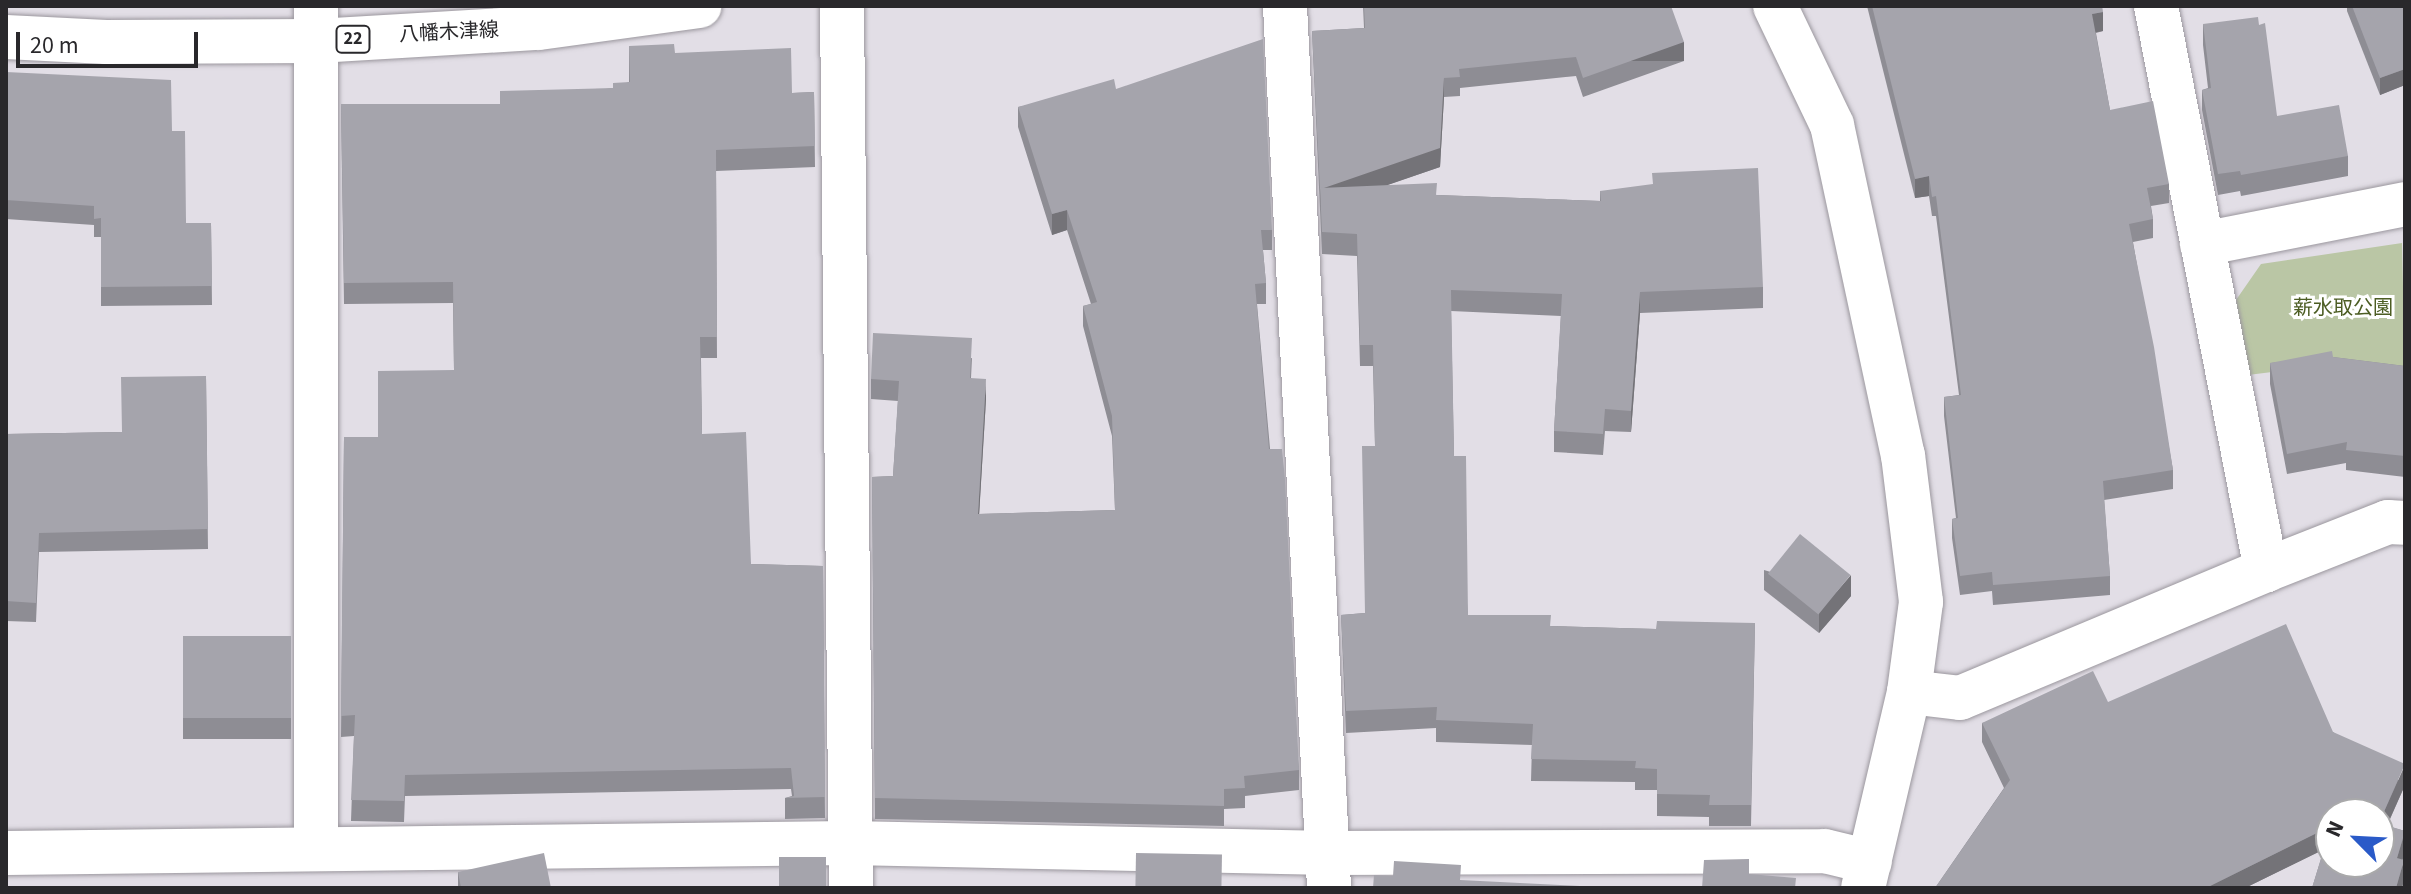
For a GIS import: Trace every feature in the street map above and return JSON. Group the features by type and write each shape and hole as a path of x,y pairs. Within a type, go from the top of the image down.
{"street":[{"name":"八幡木津線","path":"6,37 106,42 317,24 539,28 699,6"},
{"path":"842,6 851,888"},
{"path":"1285,6 1330,870"},
{"path":"6,853 850,843 1330,870 1825,851 1867,875 1909,692 1921,602 1903,455 1832,125 1775,6"},
{"path":"2156,6 2266,570"},
{"path":"316,847 317,24"},
{"path":"2202,244 2405,204"},
{"path":"1909,692 1960,698 2388,522 2405,523"}],"green space":[{"name":"薪水取公園","path":"2402,243 2405,374 2362,361 2248,375 2236,300 2261,264"}],"building":[{"path":"1364,6 1671,6 1684,42 1583,78 1576,57 1459,69 1460,77 1444,78 1440,148 1320,189 1312,31 1365,28"},
{"path":"1872,6 2102,6 2103,12 2092,14 2110,110 2153,101 2169,184 2147,188 2153,219 2129,224 2154,347 2173,470 2103,481 2110,576 1993,585 1992,572 1960,576 1952,519 1958,518 1944,397 1961,395 1936,196 1932,197 1929,176 1915,179"},
{"path":"2352,6 2405,6 2405,69 2380,78"},
{"path":"2258,17 2259,25 2265,23 2277,116 2339,105 2348,156 2241,175 2240,171 2218,174 2202,90 2211,88 2203,24"},
{"path":"1263,39 1272,230 1261,230 1266,283 1255,284 1269,449 1282,449 1285,479 1299,770 1244,776 1245,788 1224,789 1224,806 875,798 872,477 893,476 899,381 871,379 873,333 972,338 970,378 986,379 978,514 1115,510 1112,416 1083,306 1097,302 1067,210 1052,214 1018,107 1114,79 1116,89"},
{"path":"674,44 675,53 791,48 792,93 814,92 815,146 716,150 717,337 700,337 702,434 746,432 751,564 823,566 825,797 785,798 794,796 791,768 405,775 404,801 351,800 355,715 341,716 344,437 378,437 378,371 454,370 453,282 344,283 341,104 500,104 500,91 613,88 613,83 630,82 629,46"},
{"path":"6,72 171,80 172,131 185,131 186,223 211,223 212,286 101,287 101,218 94,219 94,206 6,200"},
{"path":"1758,168 1763,287 1640,292 1631,411 1605,409 1603,434 1554,431 1562,294 1451,290 1454,456 1466,456 1468,615 1551,615 1550,626 1656,629 1657,621 1755,623 1751,805 1709,805 1710,795 1657,794 1657,769 1635,768 1636,761 1531,759 1533,724 1436,720 1437,707 1346,711 1341,615 1365,613 1362,446 1375,446 1373,345 1360,345 1357,234 1322,232 1320,188 1437,183 1436,195 1601,201 1600,191 1653,184 1652,173"},
{"path":"2332,351 2333,357 2405,366 2405,456 2346,450 2347,442 2287,454 2270,363"},
{"path":"206,376 208,529 39,533 36,603 6,601 6,434 122,432 121,377"},
{"path":"1800,534 1851,575 1818,615 1768,574"},
{"path":"2286,624 2333,732 2405,764 2390,798 2315,798 2315,834 2206,888 1935,888 2010,780 1982,723 2093,671 2108,702"},
{"path":"183,636 291,636 291,718 183,718"},
{"path":"2395,828 2405,831 2397,858 2404,860 2396,888 2312,888 2315,878 2395,878"},
{"path":"544,853 551,888 461,888 458,872"},
{"path":"1136,853 1222,855 1221,888 1135,888"},
{"path":"779,857 826,857 826,888 779,888"},
{"path":"1749,859 1749,874 1796,878 1795,888 1702,888 1704,860"},
{"path":"1394,861 1461,865 1460,880 1600,888 1373,888 1374,875 1393,876"}]}
